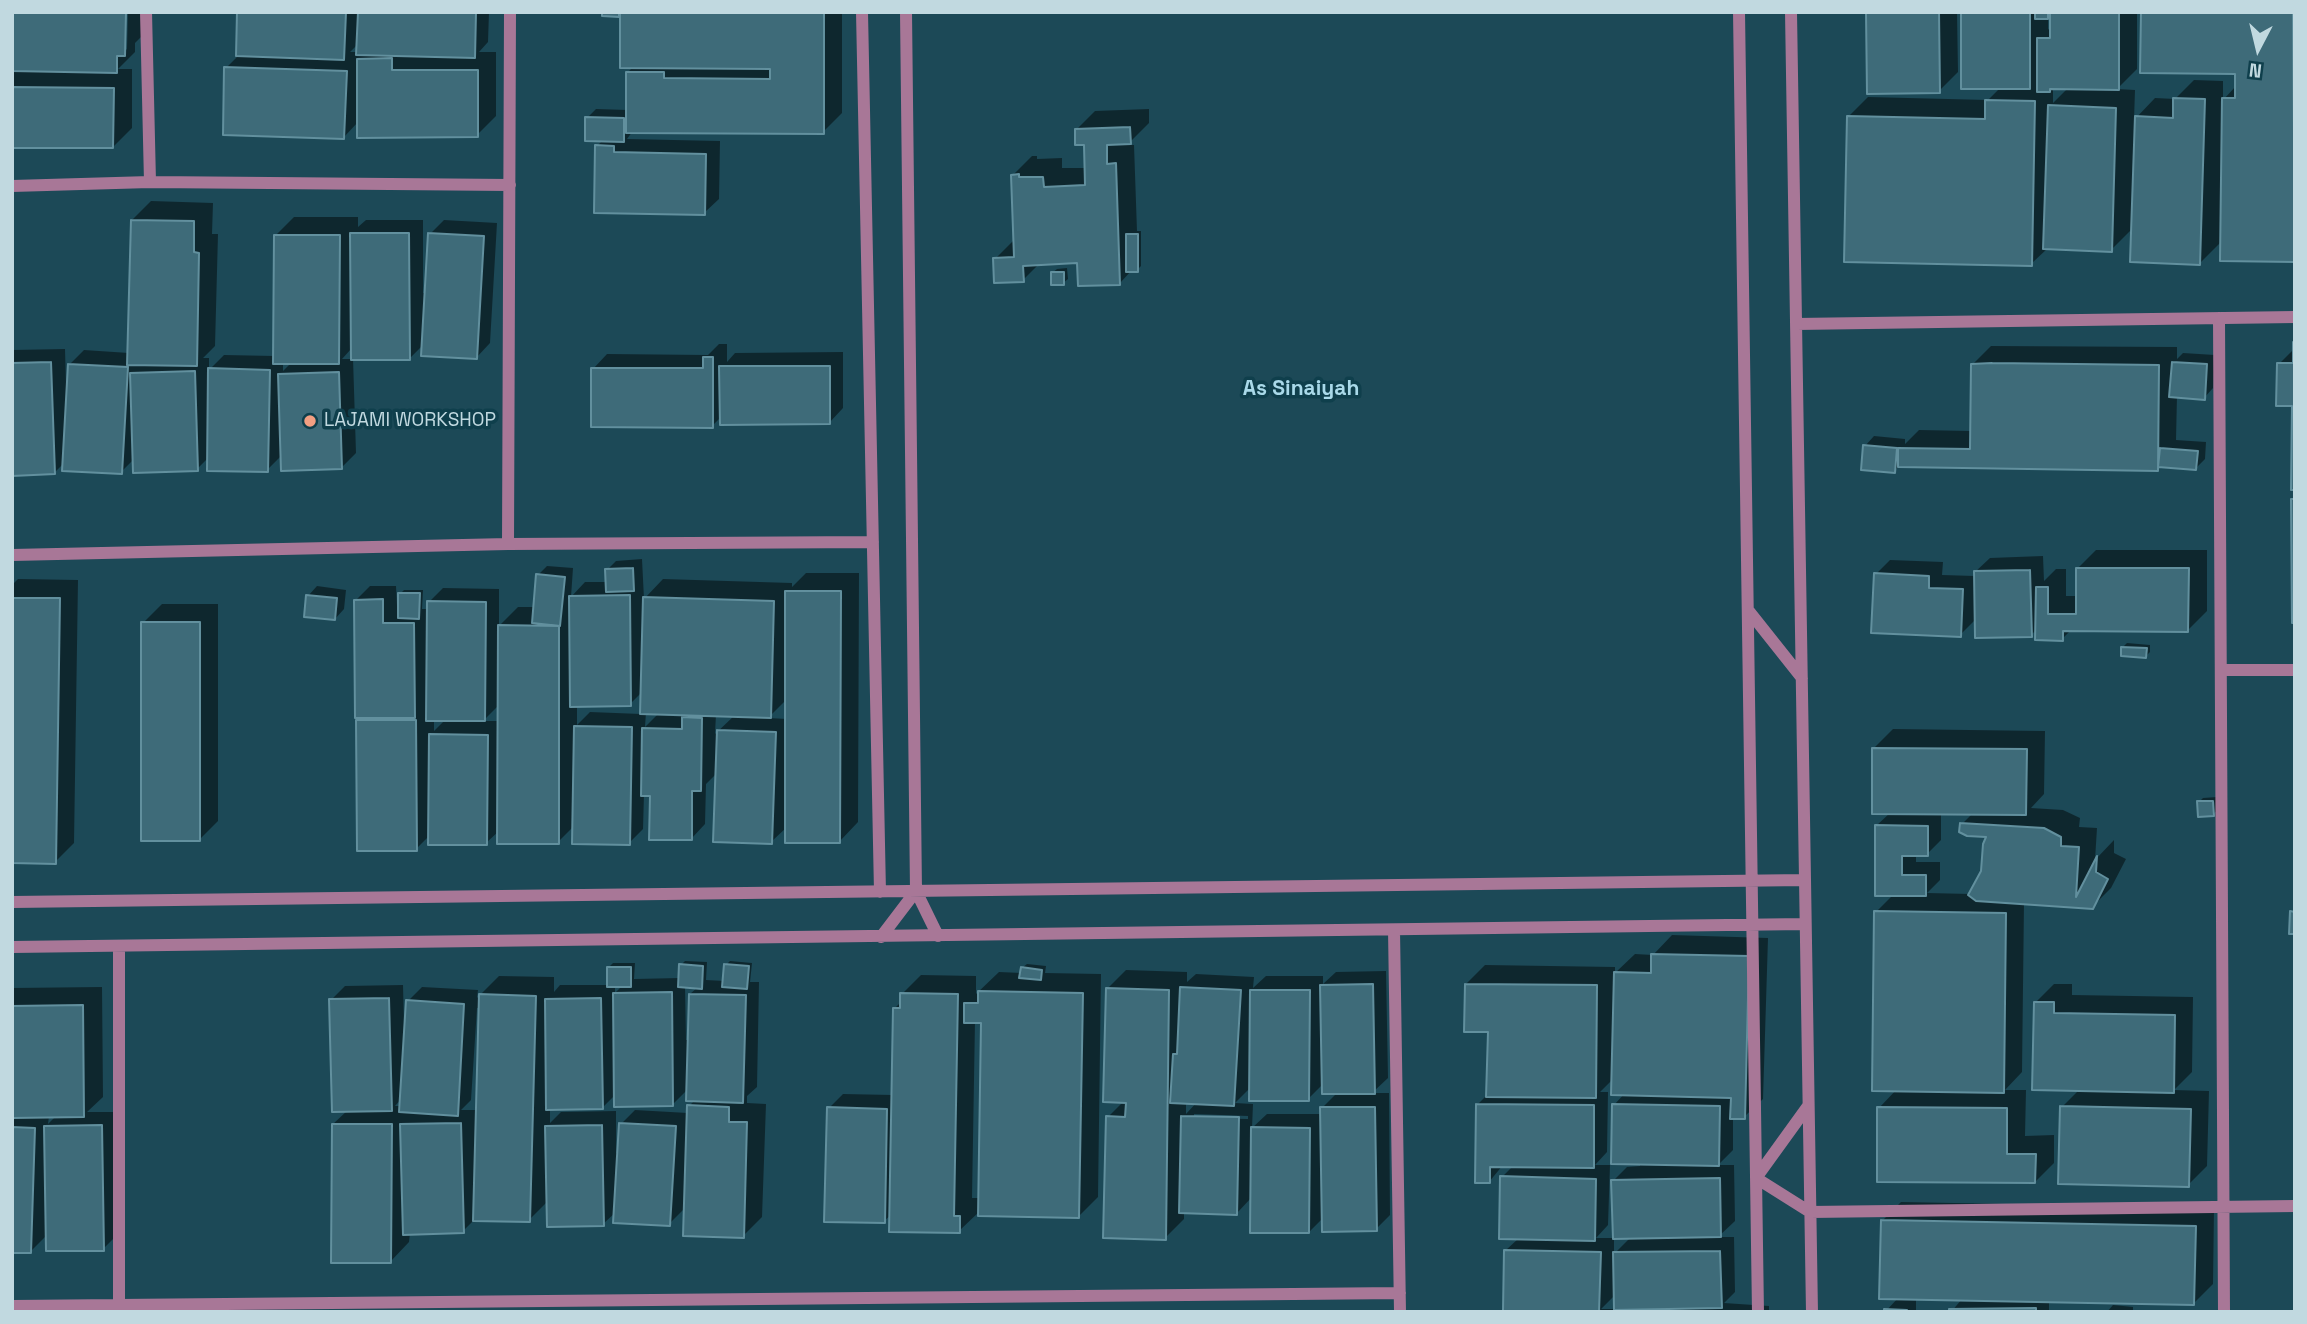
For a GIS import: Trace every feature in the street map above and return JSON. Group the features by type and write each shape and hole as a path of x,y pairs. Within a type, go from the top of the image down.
{"street":[{"path":"146,12 150,182"},
{"path":"508,544 510,12"},
{"path":"862,12 880,892"},
{"path":"906,12 916,891 938,936"},
{"path":"1739,12 1758,1312"},
{"path":"1791,12 1812,1312"},
{"path":"12,186 150,182 510,185"},
{"path":"1796,324 2295,317"},
{"path":"2219,318 2224,1312"},
{"path":"12,555 508,544 873,542"},
{"path":"1748,610 1802,678"},
{"path":"2221,670 2295,670"},
{"path":"12,902 1805,880"},
{"path":"881,937 916,891"},
{"path":"12,947 1805,924"},
{"path":"1394,930 1400,1312"},
{"path":"119,946 119,1305"},
{"path":"1756,1178 1808,1106"},
{"path":"1756,1178 1810,1212 2295,1206"},
{"path":"12,1306 428,1307 1400,1293"}],"building":[{"path":"12,12 126,12 125,56 117,56 117,73 12,71"},
{"path":"237,12 346,12 344,60 236,56"},
{"path":"358,12 476,12 475,58 356,55"},
{"path":"602,12 619,12 619,17 602,16"},
{"path":"620,12 824,12 824,134 626,133 626,72 664,72 664,78 770,79 770,69 620,68"},
{"path":"1866,12 1939,12 1940,93 1867,94"},
{"path":"1961,12 2030,12 2030,89 1961,89"},
{"path":"2035,12 2048,12 2048,19 2035,19"},
{"path":"2050,12 2119,12 2119,90 2050,89 2050,92 2037,92 2037,38 2050,38"},
{"path":"2141,12 2293,12 2295,262 2220,261 2222,98 2235,98 2235,74 2140,73"},
{"path":"392,58 392,70 478,70 478,137 357,138 357,59"},
{"path":"224,67 347,71 344,139 223,135"},
{"path":"12,87 114,88 113,148 12,148"},
{"path":"2173,98 2205,99 2200,265 2130,262 2135,116 2173,118"},
{"path":"1985,100 2035,101 2032,266 1844,262 1847,116 1985,119"},
{"path":"2048,105 2116,108 2112,252 2043,249"},
{"path":"585,117 624,118 624,142 585,141"},
{"path":"1130,127 1131,144 1107,145 1107,164 1116,163 1120,285 1078,286 1077,263 1023,266 1024,282 994,283 993,258 1014,257 1011,175 1043,177 1044,187 1085,185 1084,145 1075,145 1075,129"},
{"path":"595,145 614,146 614,152 706,154 705,215 594,213"},
{"path":"131,220 194,221 194,252 199,253 197,366 127,365"},
{"path":"350,233 409,233 410,360 351,360"},
{"path":"428,233 484,236 477,359 421,356"},
{"path":"1126,234 1138,234 1138,272 1126,272"},
{"path":"274,235 340,235 339,364 273,364"},
{"path":"1051,272 1064,272 1064,285 1051,285"},
{"path":"2293,342 2295,490 2291,490 2292,406 2276,406 2277,363 2293,363"},
{"path":"703,357 713,357 713,428 591,427 591,368 703,368"},
{"path":"51,362 55,474 12,476 12,363"},
{"path":"2172,362 2207,364 2205,400 2169,397"},
{"path":"68,364 128,367 122,474 62,471"},
{"path":"1971,364 2159,365 2158,471 1898,467 1898,448 1970,449"},
{"path":"719,366 830,366 830,424 720,425"},
{"path":"208,368 270,370 268,472 207,471"},
{"path":"195,371 198,471 133,473 130,373"},
{"name":"LAJAMI WORKSHOP","path":"339,372 342,469 281,471 278,374"},
{"path":"1863,445 1897,448 1895,473 1861,470"},
{"path":"2160,448 2198,451 2196,470 2158,467"},
{"path":"2291,499 2295,499 2295,623 2292,623"},
{"path":"633,568 634,591 606,592 605,569"},
{"path":"2076,568 2189,568 2188,632 2063,631 2063,641 2035,640 2036,587 2048,587 2048,614 2076,614"},
{"path":"2030,570 2032,637 1975,638 1974,571"},
{"path":"1874,573 1929,576 1929,588 1963,589 1961,637 1871,633"},
{"path":"536,574 565,577 560,626 532,623"},
{"path":"785,591 841,591 840,843 785,843"},
{"path":"398,593 420,593 419,619 398,618"},
{"path":"306,595 337,598 335,620 304,617"},
{"path":"630,595 631,706 570,707 569,596"},
{"path":"643,597 774,601 771,718 640,714"},
{"path":"12,598 60,598 56,864 12,863"},
{"path":"383,599 383,623 414,623 415,718 355,718 354,600"},
{"path":"427,601 486,602 485,721 426,721"},
{"path":"141,622 200,622 200,841 141,841"},
{"path":"498,625 559,626 559,844 497,844"},
{"path":"2121,647 2147,648 2146,658 2121,656"},
{"path":"682,717 702,718 701,791 692,791 692,840 649,840 650,796 641,796 642,728 682,729"},
{"path":"356,720 416,720 417,851 357,851"},
{"path":"574,726 632,727 630,845 572,844"},
{"path":"717,730 776,732 772,844 713,842"},
{"path":"429,734 488,735 487,845 428,845"},
{"path":"1872,748 2027,749 2026,815 1872,814"},
{"path":"2197,801 2213,801 2214,816 2198,817"},
{"path":"1960,823 2044,828 2061,837 2061,846 2079,847 2076,897 2097,856 2096,872 2108,879 2093,909 1976,901 1968,895 1981,871 1986,837 1967,836 1959,832"},
{"path":"1875,825 1928,826 1928,856 1902,856 1902,875 1926,875 1926,896 1875,896"},
{"path":"1874,911 2006,913 2004,1093 1872,1091"},
{"path":"2290,911 2295,912 2295,934 2289,934"},
{"path":"1651,954 1749,956 1745,1119 1730,1119 1731,1098 1611,1095 1614,972 1651,973"},
{"path":"679,964 703,966 702,989 678,987"},
{"path":"724,964 749,966 747,989 722,987"},
{"path":"607,967 631,967 631,987 607,987"},
{"path":"1021,967 1042,970 1041,980 1019,978"},
{"path":"1373,984 1375,1094 1322,1094 1320,985"},
{"path":"1465,984 1597,985 1596,1098 1486,1097 1488,1032 1464,1032"},
{"path":"1180,987 1241,990 1234,1106 1170,1103 1173,1054 1177,1054"},
{"path":"1106,988 1169,990 1166,1240 1103,1238 1106,1116 1125,1117 1126,1103 1103,1102"},
{"path":"1250,990 1310,990 1309,1101 1249,1101"},
{"path":"978,991 1083,993 1079,1218 978,1216 981,1023 964,1023 964,1003 978,1003"},
{"path":"672,992 673,1106 614,1107 613,993"},
{"path":"900,993 958,994 954,1216 960,1216 960,1233 889,1232 893,1008 900,1008"},
{"path":"479,994 536,996 530,1222 473,1221"},
{"path":"689,994 746,995 743,1103 686,1101"},
{"path":"389,998 392,1111 332,1112 329,999"},
{"path":"601,998 603,1109 546,1110 545,999"},
{"path":"406,1000 464,1004 458,1116 399,1112"},
{"path":"2034,1002 2054,1002 2054,1013 2175,1015 2174,1093 2032,1090"},
{"path":"83,1005 84,1117 12,1118 12,1006"},
{"path":"1476,1104 1594,1105 1594,1168 1490,1167 1490,1183 1475,1183"},
{"path":"1612,1104 1720,1106 1719,1166 1611,1164"},
{"path":"687,1105 729,1107 729,1122 747,1122 744,1238 683,1236"},
{"path":"2060,1106 2191,1109 2189,1187 2058,1184"},
{"path":"827,1107 887,1109 885,1223 824,1222"},
{"path":"1320,1107 1375,1107 1377,1231 1322,1232"},
{"path":"1877,1107 2007,1108 2007,1154 2036,1154 2035,1183 1877,1182"},
{"path":"1181,1116 1239,1117 1237,1215 1179,1213"},
{"path":"461,1123 464,1233 403,1235 400,1124"},
{"path":"619,1123 676,1126 670,1226 613,1223"},
{"path":"332,1124 392,1124 391,1263 331,1263"},
{"path":"102,1125 104,1251 46,1251 44,1126"},
{"path":"602,1125 604,1226 547,1227 545,1126"},
{"path":"12,1127 35,1128 31,1253 12,1253"},
{"path":"1251,1127 1310,1128 1309,1233 1250,1233"},
{"path":"1500,1176 1596,1179 1595,1241 1499,1239"},
{"path":"1720,1178 1721,1237 1613,1239 1611,1180"},
{"path":"1881,1220 2196,1226 2194,1305 1879,1299"},
{"path":"1504,1250 1601,1252 1599,1312 1503,1311"},
{"path":"1720,1251 1722,1308 1614,1310 1613,1252"},
{"path":"2036,1308 2036,1312 1949,1312 1949,1309"},
{"path":"1884,1309 1907,1310 1907,1312 1884,1312"}],"place":[{"name":"LAJAMI WORKSHOP","path":"310,421"}],"district":[{"name":"As Sinaiyah","path":"1301,389"}]}
